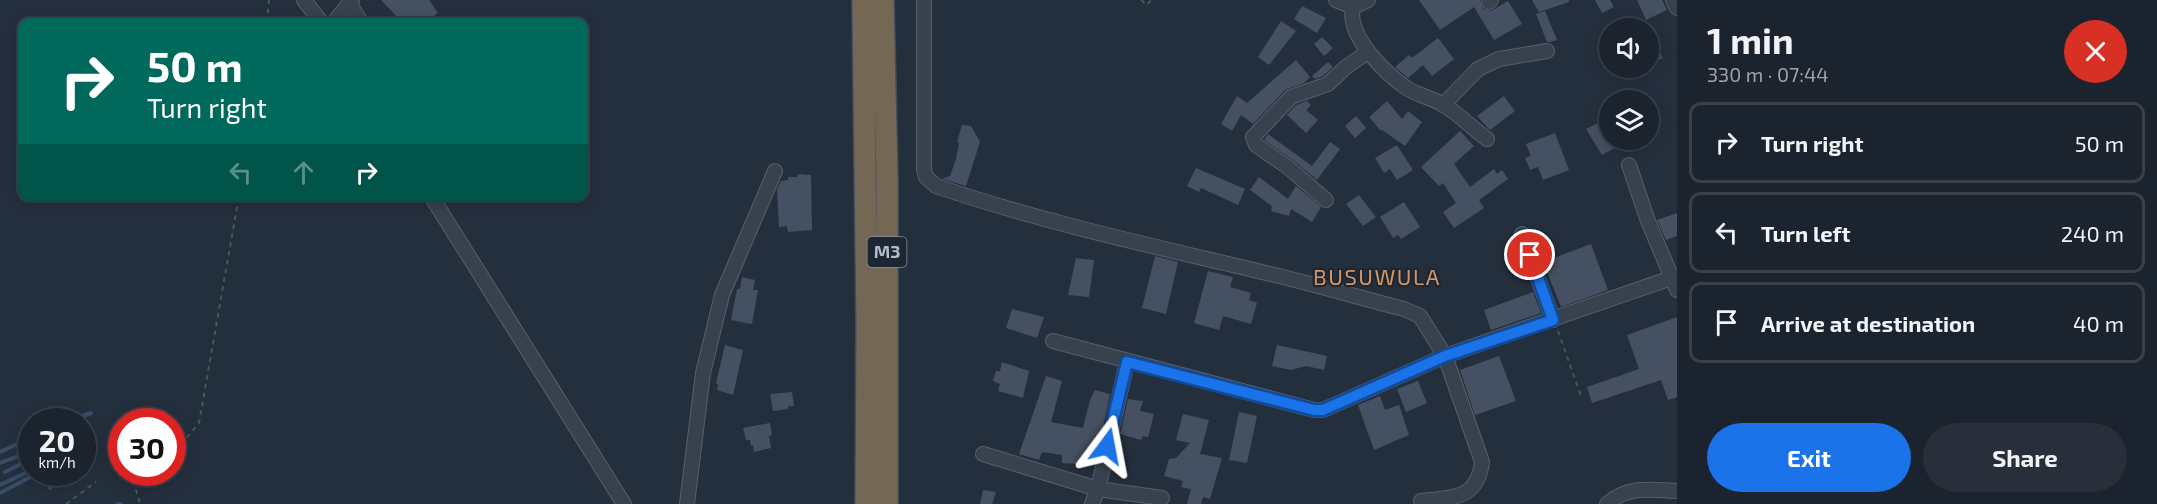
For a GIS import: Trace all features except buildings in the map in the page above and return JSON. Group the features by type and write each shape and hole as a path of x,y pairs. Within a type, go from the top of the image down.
{"highway":[{"name":"M3","path":"863,0 867,324 866,504"},
{"name":"M3","path":"883,0 888,178 887,504"}],"street":[{"path":"304,0 318,18"},
{"path":"924,0 924,169 927,177 936,186 1104,235 1265,272 1404,309 1420,316 1445,356 1482,462 1480,477 1470,490 1455,497 1421,501"},
{"path":"1336,0 1353,7 1368,0"},
{"path":"1673,0 1677,8"},
{"path":"337,18 351,2 360,18"},
{"path":"1353,7 1353,19 1361,42 1380,65 1408,89 1443,105 1487,139"},
{"path":"1443,105 1478,69 1499,59 1547,51"},
{"path":"1326,200 1290,168 1256,145 1253,137 1291,97 1328,84 1346,67 1368,52"},
{"path":"1053,341 1314,410 1335,405 1445,356 1676,281 1648,221 1629,165"},
{"path":"687,504 703,373 722,295 775,171"},
{"path":"434,201 624,504"},
{"path":"1522,234 1553,320"},
{"path":"1092,504 1098,489 1127,362"},
{"path":"983,454 1098,489 1162,498"},
{"path":"1607,504 1618,495 1635,490 1677,492"}],"path":[{"path":"267,18 269,0"},
{"path":"1141,0 1147,5 1151,0"},
{"path":"186,439 199,423 238,201"},
{"path":"1553,320 1582,399"},
{"path":"66,504 91,486"},
{"path":"135,486 140,504"}],"waterway":[{"path":"0,452 18,444"},
{"path":"0,463 18,456"},
{"path":"5,472 18,466"},
{"path":"0,485 18,477"},
{"path":"0,493 18,484"}],"district":[{"name":"BUSUWULA","path":"1377,277"}],"route":[{"path":"1107,446 1127,362 1314,410 1323,410 1445,356 1553,320 1530,255"}]}
